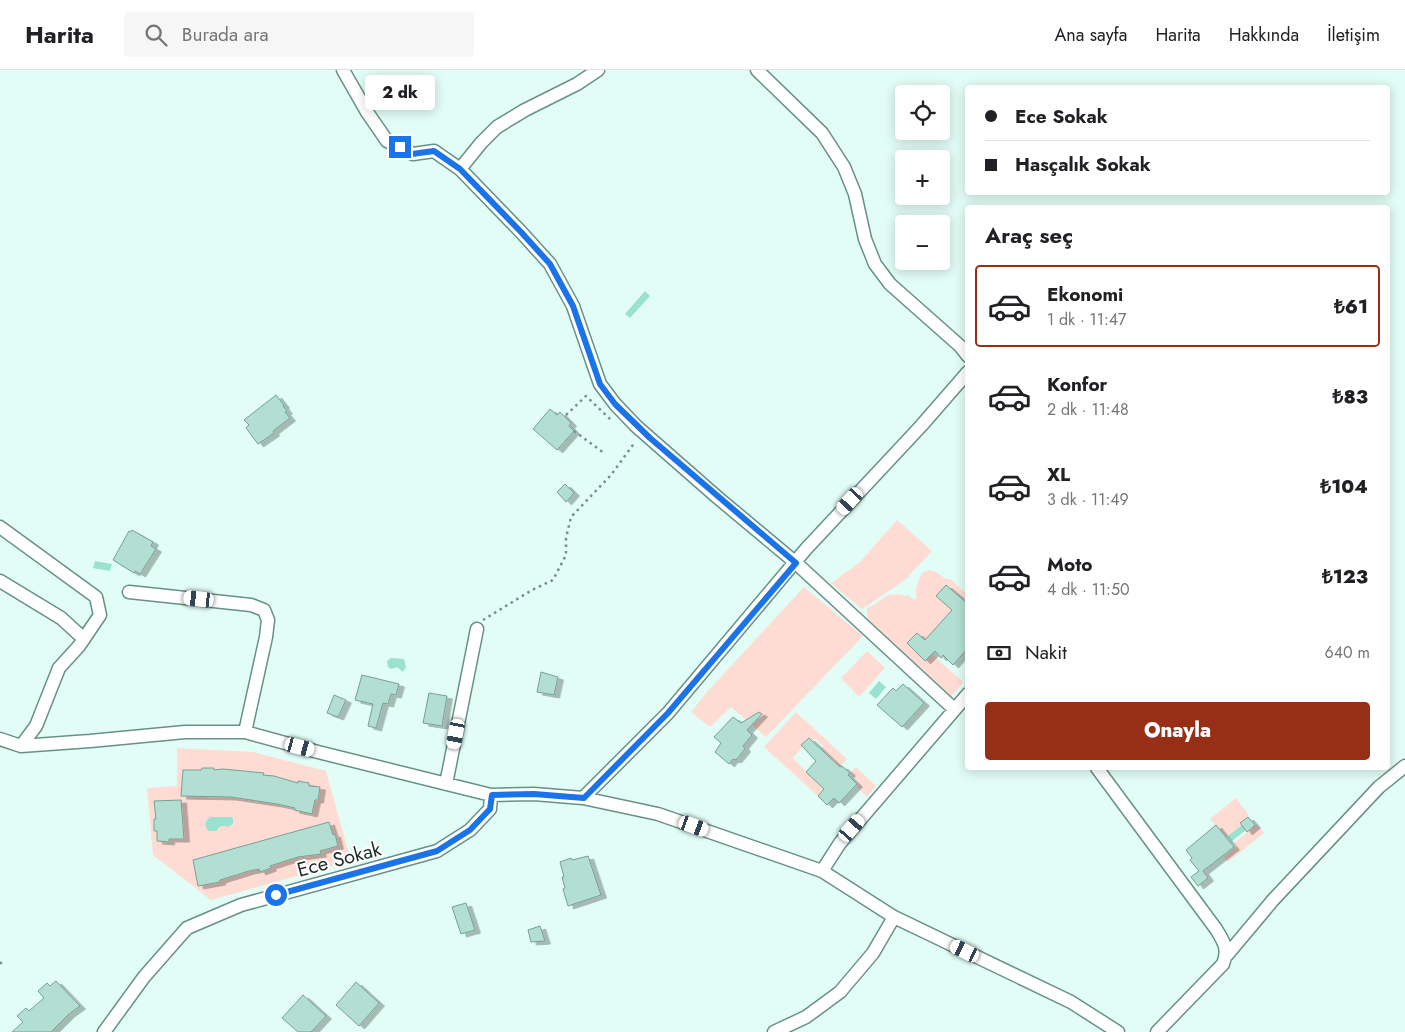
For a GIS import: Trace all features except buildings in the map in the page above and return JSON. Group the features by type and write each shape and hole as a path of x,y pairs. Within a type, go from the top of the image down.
{"street":[{"path":"343,70 387,141 412,154 434,151 460,169 550,264 573,306 600,384 615,404 636,426 796,563 954,709"},
{"path":"460,169 497,127 525,110 577,84 598,70"},
{"path":"757,70 822,133 844,167 855,194 865,239 875,264 890,284 965,352"},
{"path":"584,798 668,713 806,549 921,426 965,375"},
{"path":"0,527 96,597 100,615 79,646 59,668 36,726 21,746"},
{"path":"0,581 61,618 84,639"},
{"path":"129,592 251,605 264,610 268,620 266,637 245,732"},
{"path":"446,784 478,629"},
{"path":"822,871 840,843 965,697"},
{"path":"0,740 21,746 185,732 245,732 492,795 534,794 584,798 658,814 822,871 894,917 1071,1002 1118,1032"},
{"path":"1157,1032 1223,964 1227,955 1273,900 1379,787 1405,766"},
{"path":"1098,770 1216,929 1226,946 1227,955"},
{"name":"Ece Sokak","path":"104,1032 144,977 186,928 241,905 437,851 470,830 490,809 492,795"},
{"path":"774,1032 806,1017 840,992 873,953 894,917"}],"path":[{"path":"566,416 586,396 611,420"},
{"path":"478,629 482,620 532,590 553,580 566,555 566,538 571,517 611,475 636,441 636,426"},
{"path":"574,431 604,453"},
{"path":"0,962 4,966"}],"shaded area":[{"path":"645,291 650,296 630,318 625,314"},
{"path":"897,520 932,551 905,580 862,609 831,583 859,563"},
{"path":"95,561 112,564 110,571 93,568"},
{"path":"929,570 936,572 946,579 950,579 965,592 965,654 963,653 953,664 944,655 941,658 935,651 932,654 963,682 951,697 868,619 867,608 888,595 908,595 914,600 917,597 916,588 922,573"},
{"path":"804,587 863,636 766,737 731,707 710,727 691,712 707,692"},
{"path":"867,651 885,668 859,697 841,678"},
{"path":"391,658 404,659 406,667 403,672 397,667 391,669 388,667 387,661"},
{"path":"879,681 886,687 876,699 869,693"},
{"path":"796,712 847,759 840,767 821,748 823,746 815,739 813,741 808,738 802,745 793,758 824,789 818,796 764,747"},
{"path":"177,748 253,752 326,771 351,861 211,900 153,855 147,788 177,786"},
{"path":"856,767 876,786 867,797 857,787 858,782 850,773"},
{"path":"1236,798 1249,815 1240,823 1242,825 1226,837 1210,819"},
{"path":"211,817 231,817 233,818 233,824 228,827 220,827 217,831 209,831 205,824"},
{"path":"1257,824 1264,833 1228,862 1224,857 1237,846 1234,843"},
{"path":"1242,825 1246,830 1232,841 1228,836"}],"route":[{"path":"276,895 437,851 470,830 490,809 492,795 534,794 584,798 668,713 796,563 636,426 615,404 600,384 573,306 550,264 521,232 460,169 434,151 412,154 400,147"}]}
